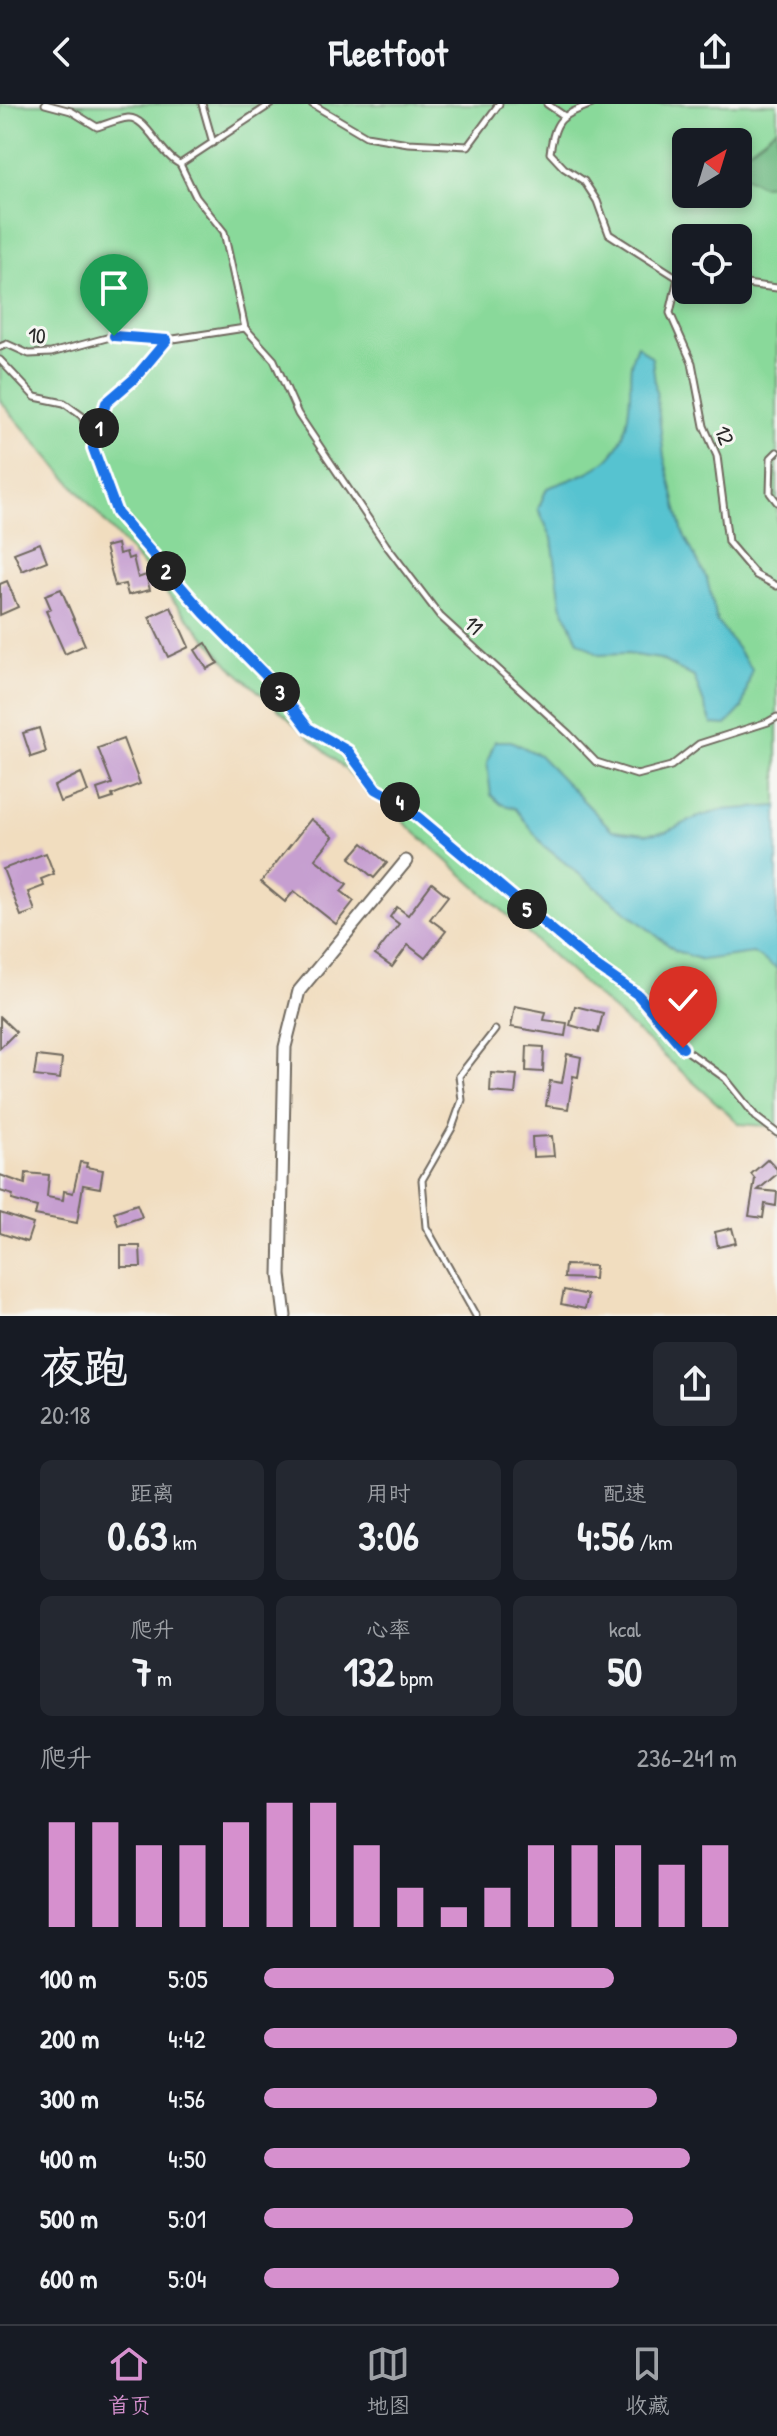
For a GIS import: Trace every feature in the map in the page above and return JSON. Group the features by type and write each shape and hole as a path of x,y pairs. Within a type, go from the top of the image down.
{"street":[{"path":"285,1316 280,1275 285,1047 299,991 406,861"}],"lane":[{"path":"45,104 71,111 97,127 131,117 140,120 170,159 180,164 196,197 224,232 245,328"},
{"path":"202,104 213,143"},
{"path":"180,164 271,104"},
{"path":"312,104 366,136 408,143 468,146 499,104"},
{"path":"547,104 563,115"},
{"path":"592,104 563,115 553,135 550,153 564,168 584,181 597,201 609,234 672,274"},
{"path":"752,285 777,288"},
{"name":"12","path":"672,304 670,313 692,363 704,426 717,456 728,542 756,575 777,586"},
{"name":"10","path":"0,347 7,344 29,354 51,353 114,336 167,340 245,328"},
{"name":"11","path":"245,328 274,360 298,414 386,545 440,616 596,762 637,775 671,766 699,744 777,717"},
{"path":"93,448 106,403 135,378 167,340"},
{"path":"0,360 35,397 64,403 82,416 117,513 204,613 277,687 308,728 348,751 376,789 400,802 593,964 638,995 683,1048 725,1078 756,1117 777,1133"},
{"path":"777,452 771,458 770,493 777,502"},
{"path":"476,1316 426,1227 422,1180 452,1128 462,1100 459,1076 495,1030"}],"green space":[{"path":"0,104 777,104 777,128 752,147 752,128 672,128 672,208 752,208 752,179 761,184 777,184 777,1127 740,1124 230,666 0,401"},
{"path":"777,128 777,184 761,185 752,180 752,147"}],"water":[{"path":"637,345 652,358 664,457 683,533 707,579 717,621 752,669 742,708 726,725 712,724 694,677 660,659 627,654 599,655 578,641 561,604 552,538 538,509 547,488 598,467 617,447 628,416 631,364"},
{"path":"495,741 511,741 539,755 612,830 646,834 666,832 698,817 723,810 777,806 777,969 753,953 702,960 676,951 544,846 515,808 501,804 491,795 487,762"}],"building":[{"path":"40,543 47,561 22,571 14,553"},
{"path":"117,544 119,554 126,552 128,559 133,557 138,578 146,575 150,590 128,595 125,584 115,586 105,547"},
{"path":"7,581 18,607 0,615 0,584"},
{"path":"61,589 85,645 65,654 46,611 51,609 45,595"},
{"path":"171,607 189,647 168,657 149,617"},
{"path":"206,643 218,663 207,669 195,650"},
{"path":"39,728 46,752 31,757 23,733"},
{"path":"123,739 140,784 101,802 97,789 112,784 98,748"},
{"path":"81,773 88,792 60,802 54,786"},
{"path":"311,819 333,837 315,859 347,884 341,891 354,901 336,924 294,891 285,902 261,882"},
{"path":"363,843 387,863 374,878 350,858"},
{"path":"46,853 54,874 41,879 44,886 28,892 35,911 21,916 3,869"},
{"path":"432,883 448,896 430,919 446,931 425,958 408,945 392,967 375,955 399,924 390,917 397,907 408,915"},
{"path":"515,1006 546,1012 544,1020 567,1023 565,1036 511,1027"},
{"path":"575,1006 603,1013 598,1033 570,1025"},
{"path":"0,1017 16,1032 0,1048"},
{"path":"527,1046 544,1047 543,1072 526,1071"},
{"path":"567,1054 581,1057 578,1077 573,1076 568,1109 546,1106 550,1081 562,1083"},
{"path":"37,1056 62,1059 60,1079 34,1076"},
{"path":"491,1073 517,1075 515,1094 490,1092"},
{"path":"552,1136 554,1156 533,1157 532,1137"},
{"path":"768,1159 777,1169 777,1174 758,1190 777,1192 776,1206 765,1204 763,1218 749,1216 755,1179 751,1174"},
{"path":"80,1162 87,1163 86,1167 103,1170 100,1188 83,1185 77,1223 35,1215 37,1207 12,1200 13,1195 0,1191 0,1175 25,1184 26,1173 49,1175 47,1197 63,1200 64,1191 73,1193"},
{"path":"137,1204 142,1217 118,1225 114,1212"},
{"path":"0,1213 33,1224 27,1242 0,1233"},
{"path":"732,1228 736,1243 718,1247 715,1232"},
{"path":"121,1246 140,1246 141,1267 121,1267"},
{"path":"565,1265 595,1266 594,1279 564,1278"},
{"path":"564,1290 588,1295 585,1309 561,1304"}],"route":[{"path":"114,336 167,340 135,378 106,403 93,448 117,513 204,613 277,687 308,728 348,751 376,789 400,802 593,964 638,995 683,1048"}]}
